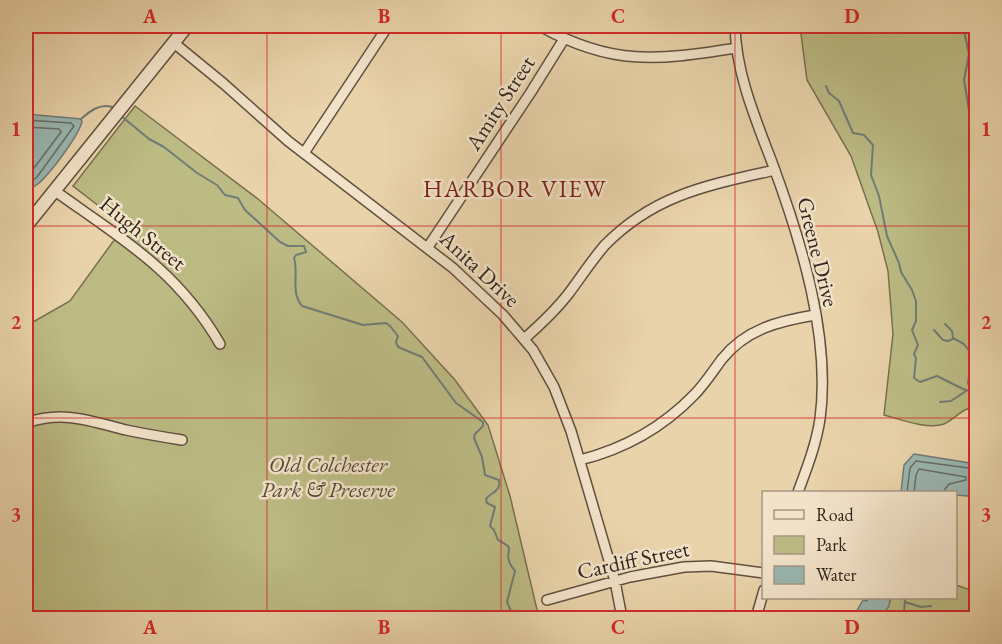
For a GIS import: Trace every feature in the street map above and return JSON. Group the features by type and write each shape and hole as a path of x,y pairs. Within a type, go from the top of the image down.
{"street":[{"path":"26,226 99,132 187,26"},
{"path":"304,153 388,26"},
{"path":"540,26 564,39 591,49 645,58 677,57 737,48"},
{"name":"Greene Drive","path":"735,26 737,48 747,93 800,242 815,315 821,369 820,418 810,461 798,491"},
{"name":"Amity Street","path":"428,247 564,39"},
{"name":"Anita Drive","path":"174,43 304,153 428,247 481,294 524,339 544,368 560,400 580,459 615,581 622,618"},
{"path":"524,339 556,309 606,245 644,213 668,199 694,189 775,170"},
{"name":"Hugh Street","path":"55,191 160,268 195,306 220,344"},
{"path":"580,459 624,445 661,424 694,395 731,349 754,332 779,322 815,315"},
{"path":"26,423 52,417 88,418 144,434 182,440"},
{"name":"Cardiff Street","path":"547,600 615,581 696,566 722,566 762,573"},
{"path":"756,618 762,597"}],"green space":[{"path":"800,26 976,26 976,407 963,411 944,424 922,425 884,415 893,334 888,271 878,232 851,156 807,80"},
{"name":"Old Colchester Park & Preserve","path":"135,106 258,199 402,322 455,380 488,425 510,496 539,618 26,618 26,326 70,301 126,227 73,186"},
{"path":"957,585 976,592 976,618 881,618 890,599 957,599"}],"water":[{"path":"26,114 81,119 82,122 61,157 46,176 33,187 26,185"},
{"path":"914,454 976,464 976,490 968,496 957,495 957,491 901,491 904,465"},
{"path":"868,599 890,599 889,606 881,618 861,618 862,615 855,614 863,600 867,601"}],"waterway":[{"path":"963,26 969,54 964,80 969,110 976,123"},
{"path":"826,86 829,93 839,101 853,133 864,135 873,145 871,175 879,196 887,236 901,272 916,301 916,321 912,330 918,345 914,354 916,358 914,378 920,382 937,376 976,393"},
{"path":"81,119 99,107 112,107"},
{"path":"120,115 149,139 217,185 225,195 238,198 245,210 280,242 288,246 304,246 306,252 294,258 296,294 302,306 363,325 386,323 398,336 396,342 398,347 422,357 456,403 483,422 483,426 474,438 482,457 485,475 499,480 499,487 486,499 487,503 495,507 490,526 498,540 509,547 509,561 515,571 507,602 514,618"},
{"path":"945,324 952,331 953,338 964,344 976,360"},
{"path":"934,330 943,340 953,339"},
{"path":"969,376 968,383 971,390"},
{"path":"940,402 951,401 966,391"},
{"path":"901,618 904,612 904,599"},
{"path":"905,602 921,607 931,606"}],"district":[{"name":"HARBOR VIEW","path":"515,188"}]}
